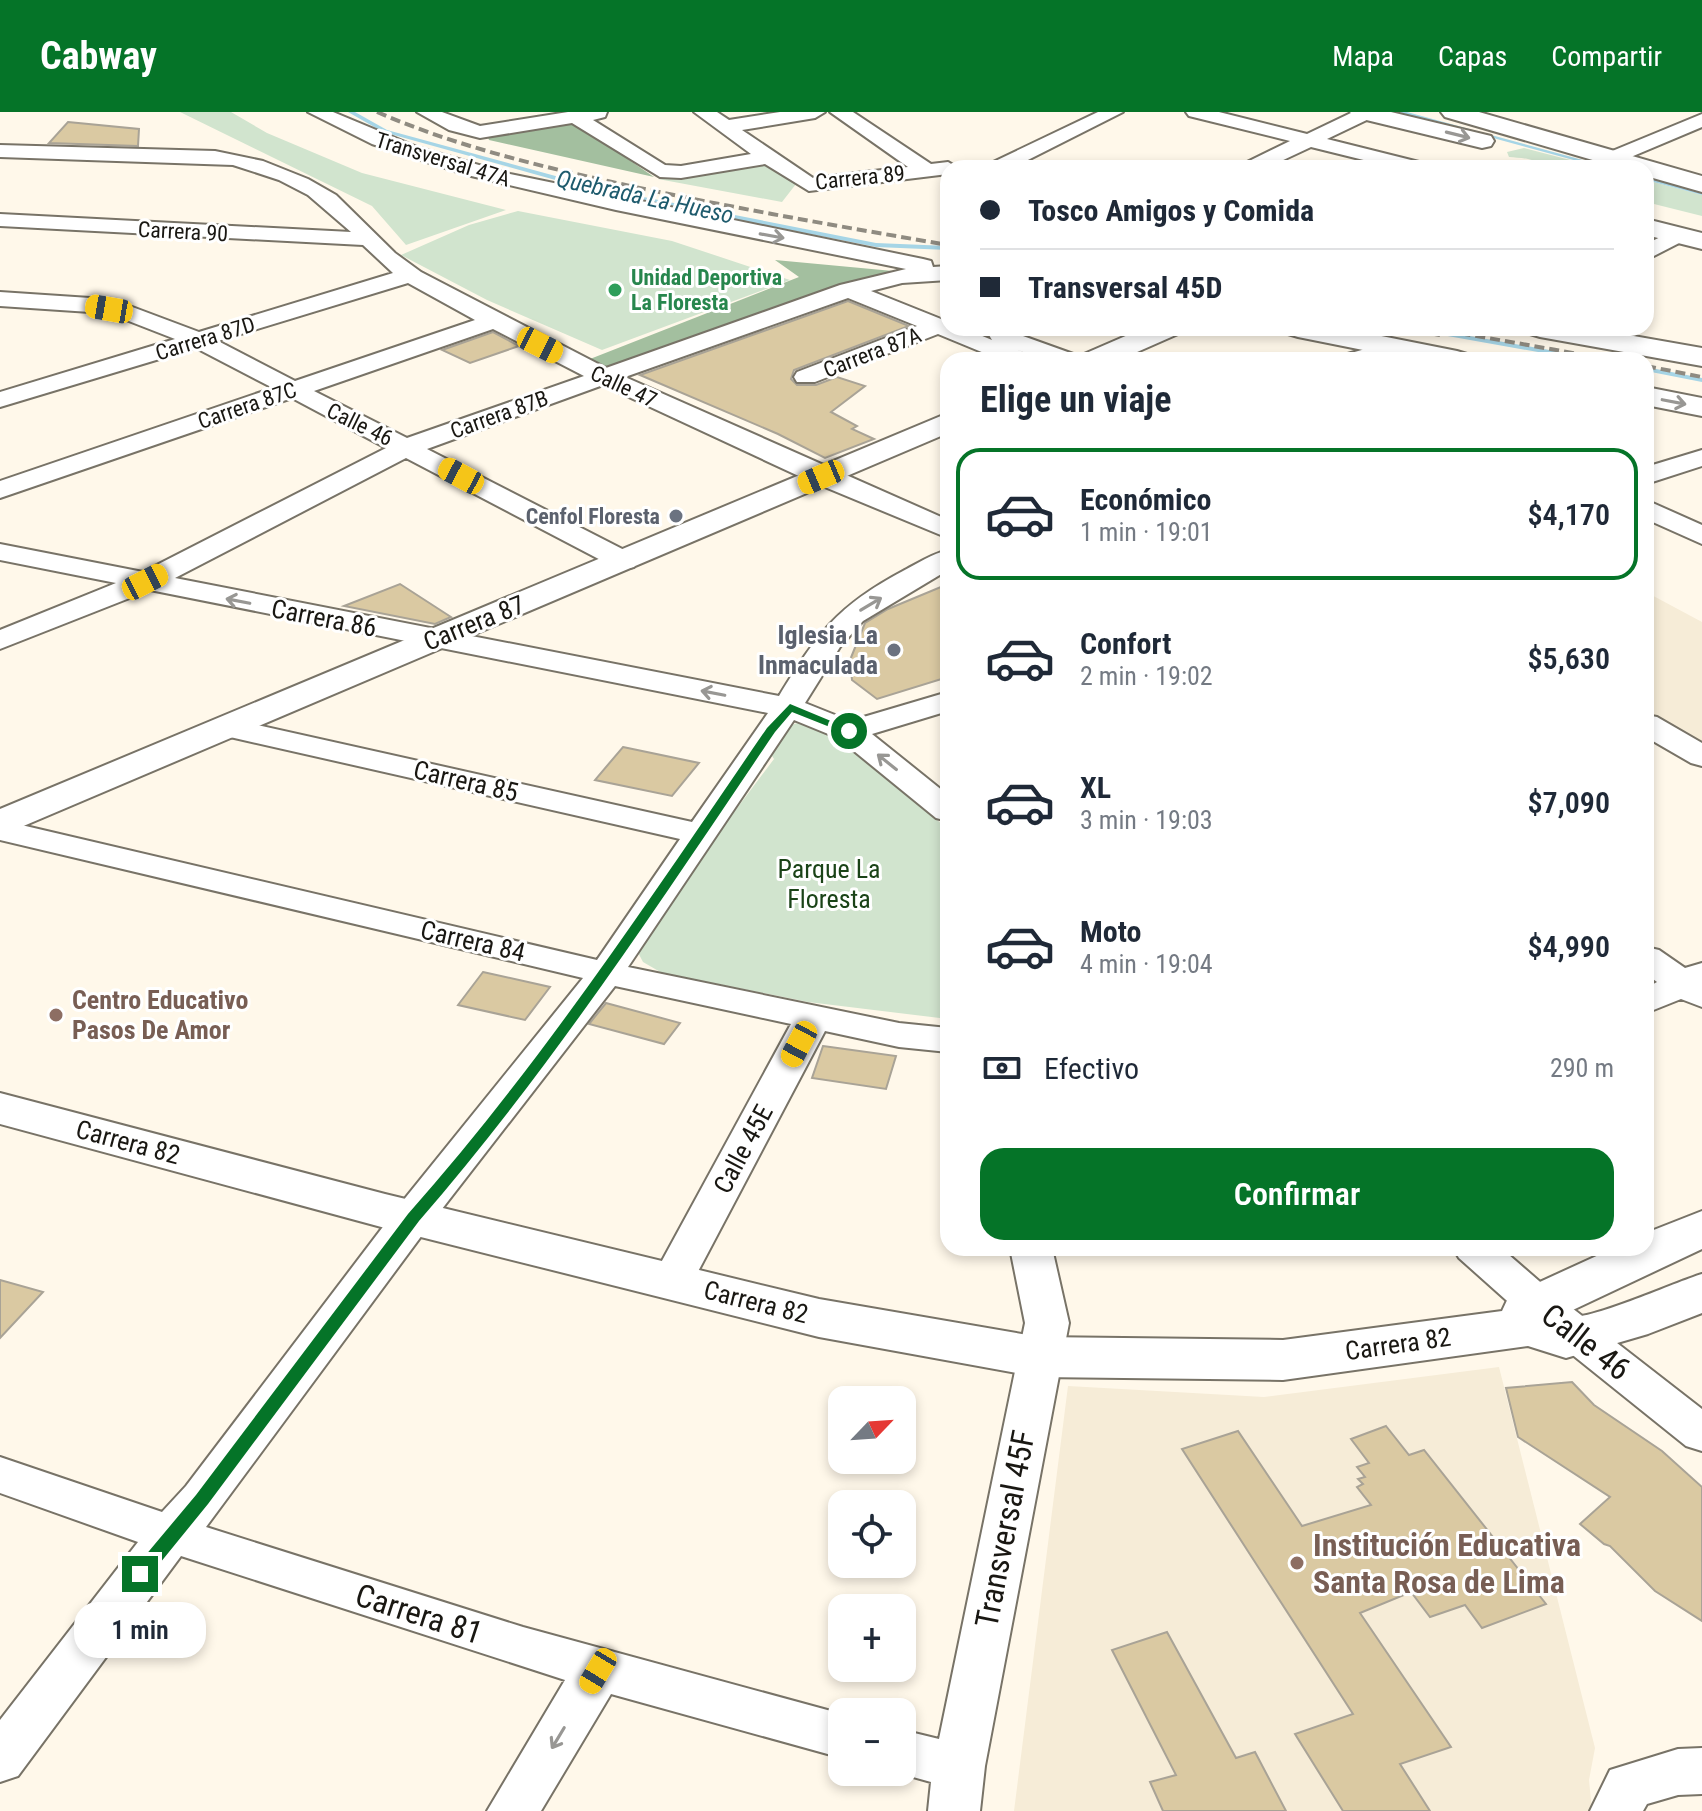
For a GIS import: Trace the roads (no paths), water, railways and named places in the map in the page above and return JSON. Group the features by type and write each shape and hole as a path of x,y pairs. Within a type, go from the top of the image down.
{"street":[{"name":"Transversal 47A","path":"318,112 353,130 409,151 526,184 707,225 940,270"},
{"path":"427,112 456,126 489,131 603,112"},
{"path":"704,112 768,157"},
{"path":"724,127 815,112"},
{"path":"840,112 925,169"},
{"path":"1013,160 1113,112"},
{"path":"1196,112 1388,160"},
{"path":"1267,160 1364,112 1619,160"},
{"path":"1453,112 1503,140"},
{"path":"1503,140 1551,112"},
{"path":"576,117 655,169 681,172 768,157"},
{"path":"1612,158 1702,120"},
{"name":"Calle 47","path":"0,151 239,160 297,182 352,219 366,239 388,260 494,321 603,377 821,477 940,527"},
{"path":"11,171 34,153"},
{"name":"Carrera 89","path":"768,157 803,183 820,185 940,168"},
{"path":"1654,170 1702,184"},
{"name":"Carrera 90","path":"0,220 366,239"},
{"path":"1654,229 1690,238"},
{"path":"296,237 388,260"},
{"path":"1654,250 1690,238"},
{"name":"Carrera 87B","path":"0,640 145,582 407,447 858,286 902,276 940,273"},
{"name":"Carrera 87D","path":"0,400 411,275"},
{"path":"858,286 940,319"},
{"name":"Calle 46","path":"0,299 90,305 127,312 198,340 624,561"},
{"name":"Carrera 87C","path":"0,490 494,321"},
{"name":"Carrera 87A","path":"806,377 940,321"},
{"path":"975,336 1006,352"},
{"path":"1005,336 1046,352"},
{"path":"1112,352 1150,336"},
{"path":"1340,336 1420,352"},
{"path":"1585,336 1702,357"},
{"path":"1380,352 1397,347"},
{"path":"0,378 56,382"},
{"path":"1654,398 1702,407"},
{"name":"Carrera 87","path":"0,824 940,425"},
{"path":"1654,473 1702,458"},
{"path":"1654,512 1702,536"},
{"name":"Carrera 86","path":"0,552 790,708"},
{"path":"0,1760 170,1535 202,1499 413,1217 444,1182 606,973 771,730 790,708 815,658 853,615 940,563"},
{"path":"849,731 940,703"},
{"path":"790,708 849,731 940,805"},
{"name":"Carrera 85","path":"230,728 701,834"},
{"path":"1654,729 1702,756"},
{"name":"Carrera 84","path":"0,830 606,973 813,1018 899,1035 940,1039"},
{"path":"1654,962 1696,984"},
{"path":"1654,999 1696,984"},
{"name":"Calle 45E","path":"672,1281 813,1018"},
{"name":"Carrera 82","path":"0,1108 413,1217 819,1318 1039,1357 1283,1360 1549,1323 1629,1321 1702,1293"},
{"name":"Carrera 82","path":"1549,1323 1702,1228"},
{"name":"Transversal 45F","path":"956,1789 1047,1323 1033,1256"},
{"name":"Calle 46","path":"1482,1256 1549,1323 1702,1434"},
{"name":"Carrera 81","path":"0,1475 170,1535 598,1671 828,1732"},
{"path":"513,1811 598,1671"},
{"path":"916,1762 956,1789"},
{"path":"1622,1799 1678,1772 1702,1771"}],"waterway":[{"name":"Quebrada La Hueso","path":"351,112 385,131 602,191 876,245 940,248"},
{"path":"1401,112 1579,160"},
{"path":"1654,180 1702,193"},
{"name":"Quebrada La Hueso","path":"1459,336 1549,352"},
{"name":"Quebrada La Hueso","path":"1654,371 1702,380"}],"railway":[{"path":"377,112 472,147 569,172 713,203 940,244"},
{"path":"1476,336 1568,352"},
{"path":"1654,368 1702,377"}],"place":[{"name":"Unidad Deportiva La Floresta","path":"615,290"},
{"name":"Cenfol Floresta","path":"676,516"},
{"name":"Iglesia La Inmaculada","path":"894,650"},
{"name":"Centro Educativo Pasos De Amor","path":"56,1015"},
{"name":"Institución Educativa Santa Rosa de Lima","path":"1297,1563"}],"park label":[{"name":"Parque La Floresta","path":"829,884"}]}
